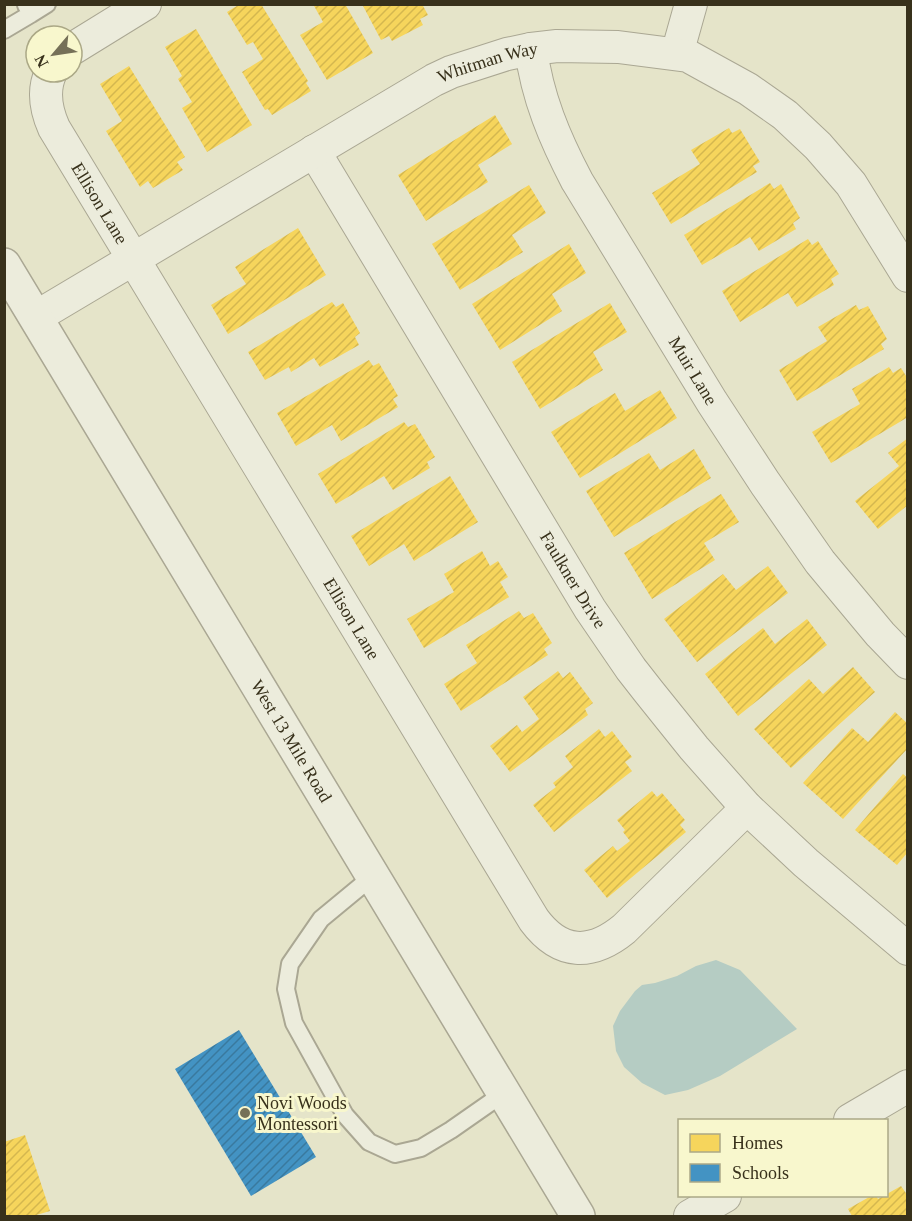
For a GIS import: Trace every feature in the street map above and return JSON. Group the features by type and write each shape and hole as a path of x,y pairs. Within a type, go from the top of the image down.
{"street":[{"path":"84,42 145,4"},
{"path":"677,54 692,4"},
{"name":"Whitman Way","path":"36,317 434,80 485,60 531,49 557,46 618,47 688,56 748,89 785,115 818,146 851,184 908,276"},
{"name":"Muir Lane","path":"531,49 545,111 558,146 583,192 712,402 820,562 880,634 908,663"},
{"name":"Ellison Lane","path":"47,84 45,92 48,116 54,129 544,933 570,947 585,949 613,939 747,808"},
{"name":"Faulkner Drive","path":"314,151 590,609 631,669 694,748 747,808 806,863 908,949"},
{"name":"West 13 Mile Road","path":"4,266 578,1216"},
{"path":"852,1119 908,1086"},
{"path":"690,1216 724,1197"}],"lane":[{"path":"4,30 28,9 47,4"},
{"path":"373,876 321,919 290,964 286,989 294,1023 345,1115 369,1142 395,1154 421,1148 504,1094"}],"shaded area":[{"path":"716,960 740,970 797,1029 720,1076 688,1090 665,1095 642,1083 624,1067 616,1051 613,1026 620,1011 642,985 677,976 696,966"}],"building: Homes":[{"path":"240,4 261,4 308,81 306,83 311,91 272,115 268,109 265,110 242,72 263,59 253,42 247,45 227,12"},
{"path":"313,4 345,4 373,53 327,80 300,35 323,22"},
{"path":"362,4 422,4 428,15 420,19 423,25 392,41 389,36 381,40"},
{"path":"196,29 252,125 207,152 182,108 192,102 178,79 182,76 165,47"},
{"path":"129,66 185,157 177,162 183,170 153,188 148,181 140,187 106,131 122,121 100,84"},
{"path":"495,115 512,144 478,165 488,182 426,221 398,175"},
{"path":"729,128 732,133 740,129 760,162 753,166 757,172 671,224 652,193 700,164 691,150"},
{"path":"770,183 774,189 781,184 800,218 793,223 796,229 759,251 750,237 702,265 684,235"},
{"path":"529,185 546,213 512,235 523,252 460,290 432,244"},
{"path":"298,228 326,275 228,334 211,305 246,284 235,267"},
{"path":"808,239 812,245 818,241 839,274 831,279 834,285 797,307 788,293 740,322 722,291"},
{"path":"569,244 586,273 552,294 562,311 500,350 472,304"},
{"path":"332,302 336,307 343,303 360,333 355,337 359,345 320,367 314,358 291,372 289,367 265,380 248,352"},
{"path":"610,303 627,332 593,352 603,370 540,409 512,362"},
{"path":"856,305 859,310 868,306 887,339 881,344 884,349 797,401 779,370 827,341 818,327"},
{"path":"369,360 373,366 379,363 398,396 393,399 398,407 341,441 332,425 296,446 277,413"},
{"path":"889,367 893,373 901,368 908,379 908,417 831,463 812,432 860,404 852,389"},
{"path":"660,390 677,418 580,478 551,432 615,393 625,411"},
{"path":"404,422 408,427 415,424 435,457 427,462 430,468 393,490 384,476 336,504 318,474"},
{"path":"908,438 908,505 878,529 855,501 899,466 888,453"},
{"path":"694,449 711,478 614,537 586,491 649,453 660,470"},
{"path":"450,476 478,522 414,561 404,544 369,566 351,536"},
{"path":"721,494 739,522 704,543 715,560 652,599 624,553"},
{"path":"482,551 490,566 498,561 508,577 500,582 509,597 424,648 407,619 454,592 444,574"},
{"path":"768,566 788,593 697,662 664,619 723,574 736,590"},
{"path":"519,611 524,618 533,613 552,643 544,649 548,655 461,711 444,684 477,663 466,645"},
{"path":"807,619 827,645 738,716 705,674 763,628 775,644"},
{"path":"853,667 875,692 791,768 754,729 809,679 823,694"},
{"path":"558,671 563,678 570,672 593,703 585,709 588,715 510,772 490,746 517,725 522,732 539,719 523,697"},
{"path":"895,712 908,724 908,748 843,819 803,783 852,728 868,742"},
{"path":"599,729 605,737 612,731 632,757 625,762 632,771 554,832 533,805 556,787 553,783 573,767 565,756"},
{"path":"903,774 908,778 908,852 897,865 855,830"},
{"path":"652,791 657,797 662,793 685,820 680,825 686,832 607,898 584,870 613,846 617,851 630,841 617,820"},
{"path":"25,1135 50,1211 33,1216 4,1216 4,1142"},
{"path":"901,1186 908,1196 908,1216 852,1216 848,1209 869,1197 878,1199 888,1197 888,1193"}],"building: Schools":[{"name":"Novi Woods Montessori","path":"239,1030 316,1157 251,1196 175,1069"}],"place":[{"name":"Novi Woods Montessori","path":"245,1113"}]}
